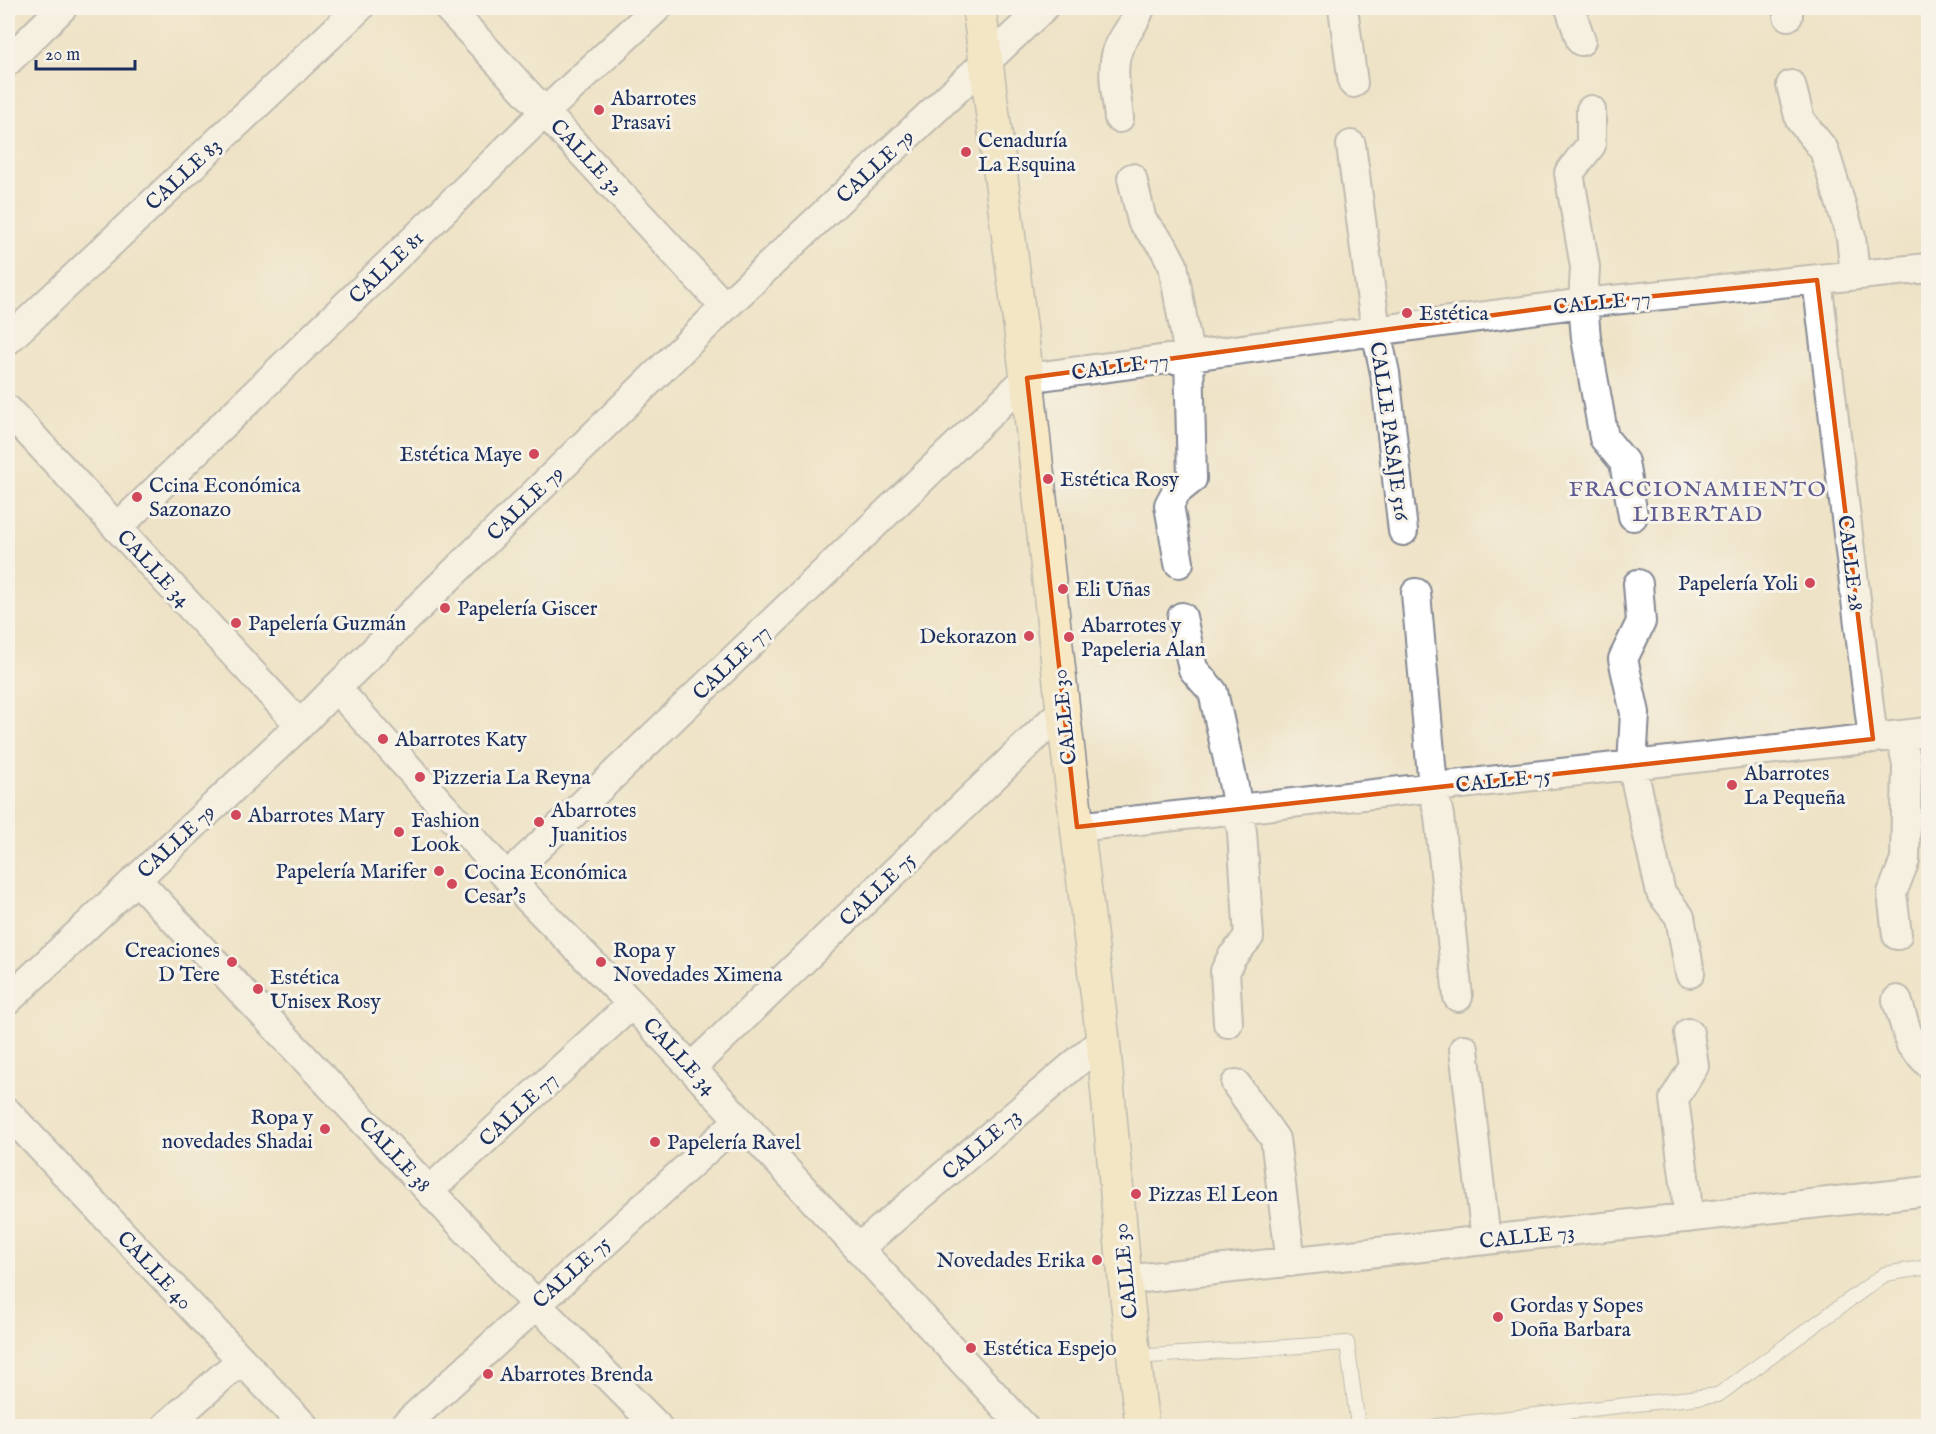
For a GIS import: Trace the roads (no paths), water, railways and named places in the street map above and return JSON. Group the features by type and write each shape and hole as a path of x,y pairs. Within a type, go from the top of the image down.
{"street":[{"path":"8,61 62,8"},
{"name":"CALLE 83","path":"8,340 359,8"},
{"name":"CALLE 32","path":"448,8 725,307"},
{"name":"CALLE 81","path":"117,528 545,112 657,8"},
{"name":"CALLE 30","path":"979,8 1027,378 1063,710 1103,1040 1125,1280 1142,1426"},
{"name":"CALLE 79","path":"8,1000 300,725 725,307 1043,8"},
{"path":"1119,118 1114,63 1119,46 1140,8"},
{"path":"1343,8 1353,83"},
{"path":"1570,8 1581,40"},
{"path":"1791,85 1800,120 1824,150 1851,237 1855,275"},
{"path":"1592,110 1592,144 1569,173 1585,267 1583,303 1586,338 1604,438 1624,462 1633,516"},
{"name":"CALLE PASAJE 516","path":"1351,145 1376,331 1385,373 1403,531"},
{"path":"1132,178 1142,220 1163,246 1173,265 1189,356 1192,479 1176,492 1169,505 1179,563"},
{"name":"CALLE 77","path":"507,877 1027,378 1583,303 1929,268"},
{"name":"CALLE 28","path":"1817,280 1873,739"},
{"name":"CALLE 34","path":"8,410 300,725"},
{"path":"1638,584 1641,622 1623,659 1635,713 1632,765 1661,893 1680,917 1690,973"},
{"path":"1416,594 1433,787 1439,816 1458,997"},
{"path":"1182,616 1193,669 1213,692 1242,832 1249,937 1232,957 1225,971 1228,1023"},
{"name":"CALLE 34","path":"336,688 507,877 632,1004 1023,1426"},
{"name":"CALLE 75","path":"691,1068 1063,710"},
{"name":"CALLE 75","path":"1077,827 1929,732"},
{"path":"1897,935 1892,893 1905,860 1907,765 1901,735"},
{"name":"CALLE 38","path":"136,879 536,1304 657,1426"},
{"path":"1897,1000 1911,1045 1929,1063"},
{"name":"CALLE 77","path":"430,1190 632,1004"},
{"path":"1688,1218 1674,1100 1694,1066 1689,1033"},
{"name":"CALLE 73","path":"859,1248 1103,1040"},
{"path":"1464,1050 1486,1240"},
{"path":"1236,1084 1275,1139 1291,1262"},
{"name":"CALLE 40","path":"8,1113 240,1361 304,1426"},
{"name":"CALLE 75","path":"404,1426 740,1120"},
{"name":"CALLE 73","path":"1125,1280 1929,1191"},
{"path":"166,1426 240,1361"}],"lane":[{"path":"1436,1426 1718,1395 1885,1274 1929,1267"},
{"path":"1135,1358 1347,1343 1358,1426"}],"place":[{"name":"Abarrotes Prasavi","path":"599,110"},
{"name":"Cenaduría La Esquina","path":"966,152"},
{"name":"Estética","path":"1407,313"},
{"name":"Estética Maye","path":"534,454"},
{"name":"Estética Rosy","path":"1048,479"},
{"name":"Ccina Económica Sazonazo","path":"137,497"},
{"name":"Papelería Yoli","path":"1810,583"},
{"name":"Eli Uñas","path":"1063,589"},
{"name":"Papelería Giscer","path":"445,608"},
{"name":"Papelería Guzmán","path":"236,623"},
{"name":"Dekorazon","path":"1029,636"},
{"name":"Abarrotes y Papeleria Alan","path":"1069,637"},
{"name":"Abarrotes Katy","path":"383,739"},
{"name":"Pizzeria La Reyna","path":"420,777"},
{"name":"Abarrotes La Pequeña","path":"1732,785"},
{"name":"Abarrotes Mary","path":"236,815"},
{"name":"Abarrotes Juanitios","path":"539,822"},
{"name":"Fashion Look","path":"399,832"},
{"name":"Papelería Marifer","path":"439,871"},
{"name":"Cocina Económica Cesar's","path":"452,884"},
{"name":"Creaciones D Tere","path":"232,962"},
{"name":"Ropa y Novedades Ximena","path":"601,962"},
{"name":"Estética Unisex Rosy","path":"258,989"},
{"name":"Ropa y novedades Shadai","path":"325,1129"},
{"name":"Papelería Ravel","path":"655,1142"},
{"name":"Pizzas El Leon","path":"1136,1194"},
{"name":"Novedades Erika","path":"1097,1260"},
{"name":"Gordas y Sopes Doña Barbara","path":"1498,1317"},
{"name":"Estética Espejo","path":"971,1348"},
{"name":"Abarrotes Brenda","path":"488,1374"}],"district":[{"name":"FRACCIONAMIENTO LIBERTAD","path":"1698,500"}]}
